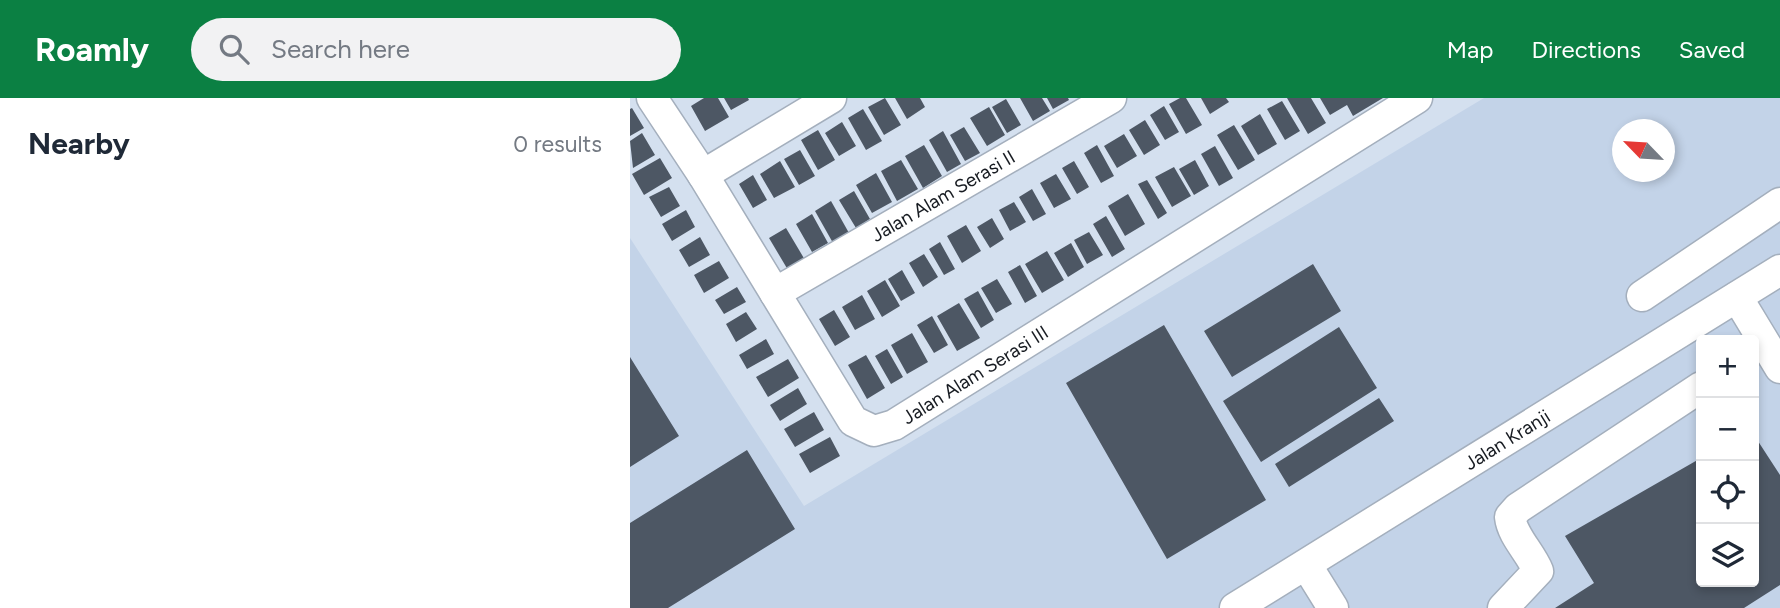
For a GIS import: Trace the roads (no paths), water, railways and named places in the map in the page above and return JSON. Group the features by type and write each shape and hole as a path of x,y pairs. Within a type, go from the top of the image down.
{"street":[{"name":"Jalan Alam Serasi III","path":"652,98 703,175 853,421 874,431 894,425 1417,98"},
{"path":"703,175 831,98"},
{"name":"Jalan Alam Serasi II","path":"775,293 1111,98"},
{"path":"1642,296 1780,202"},
{"name":"Jalan Kranji","path":"1234,608 1307,566 1780,270"},
{"path":"1737,297 1772,337 1780,368"},
{"path":"1503,608 1538,571 1511,525 1510,517 1518,508 1696,390"},
{"path":"1307,566 1333,608"}]}
